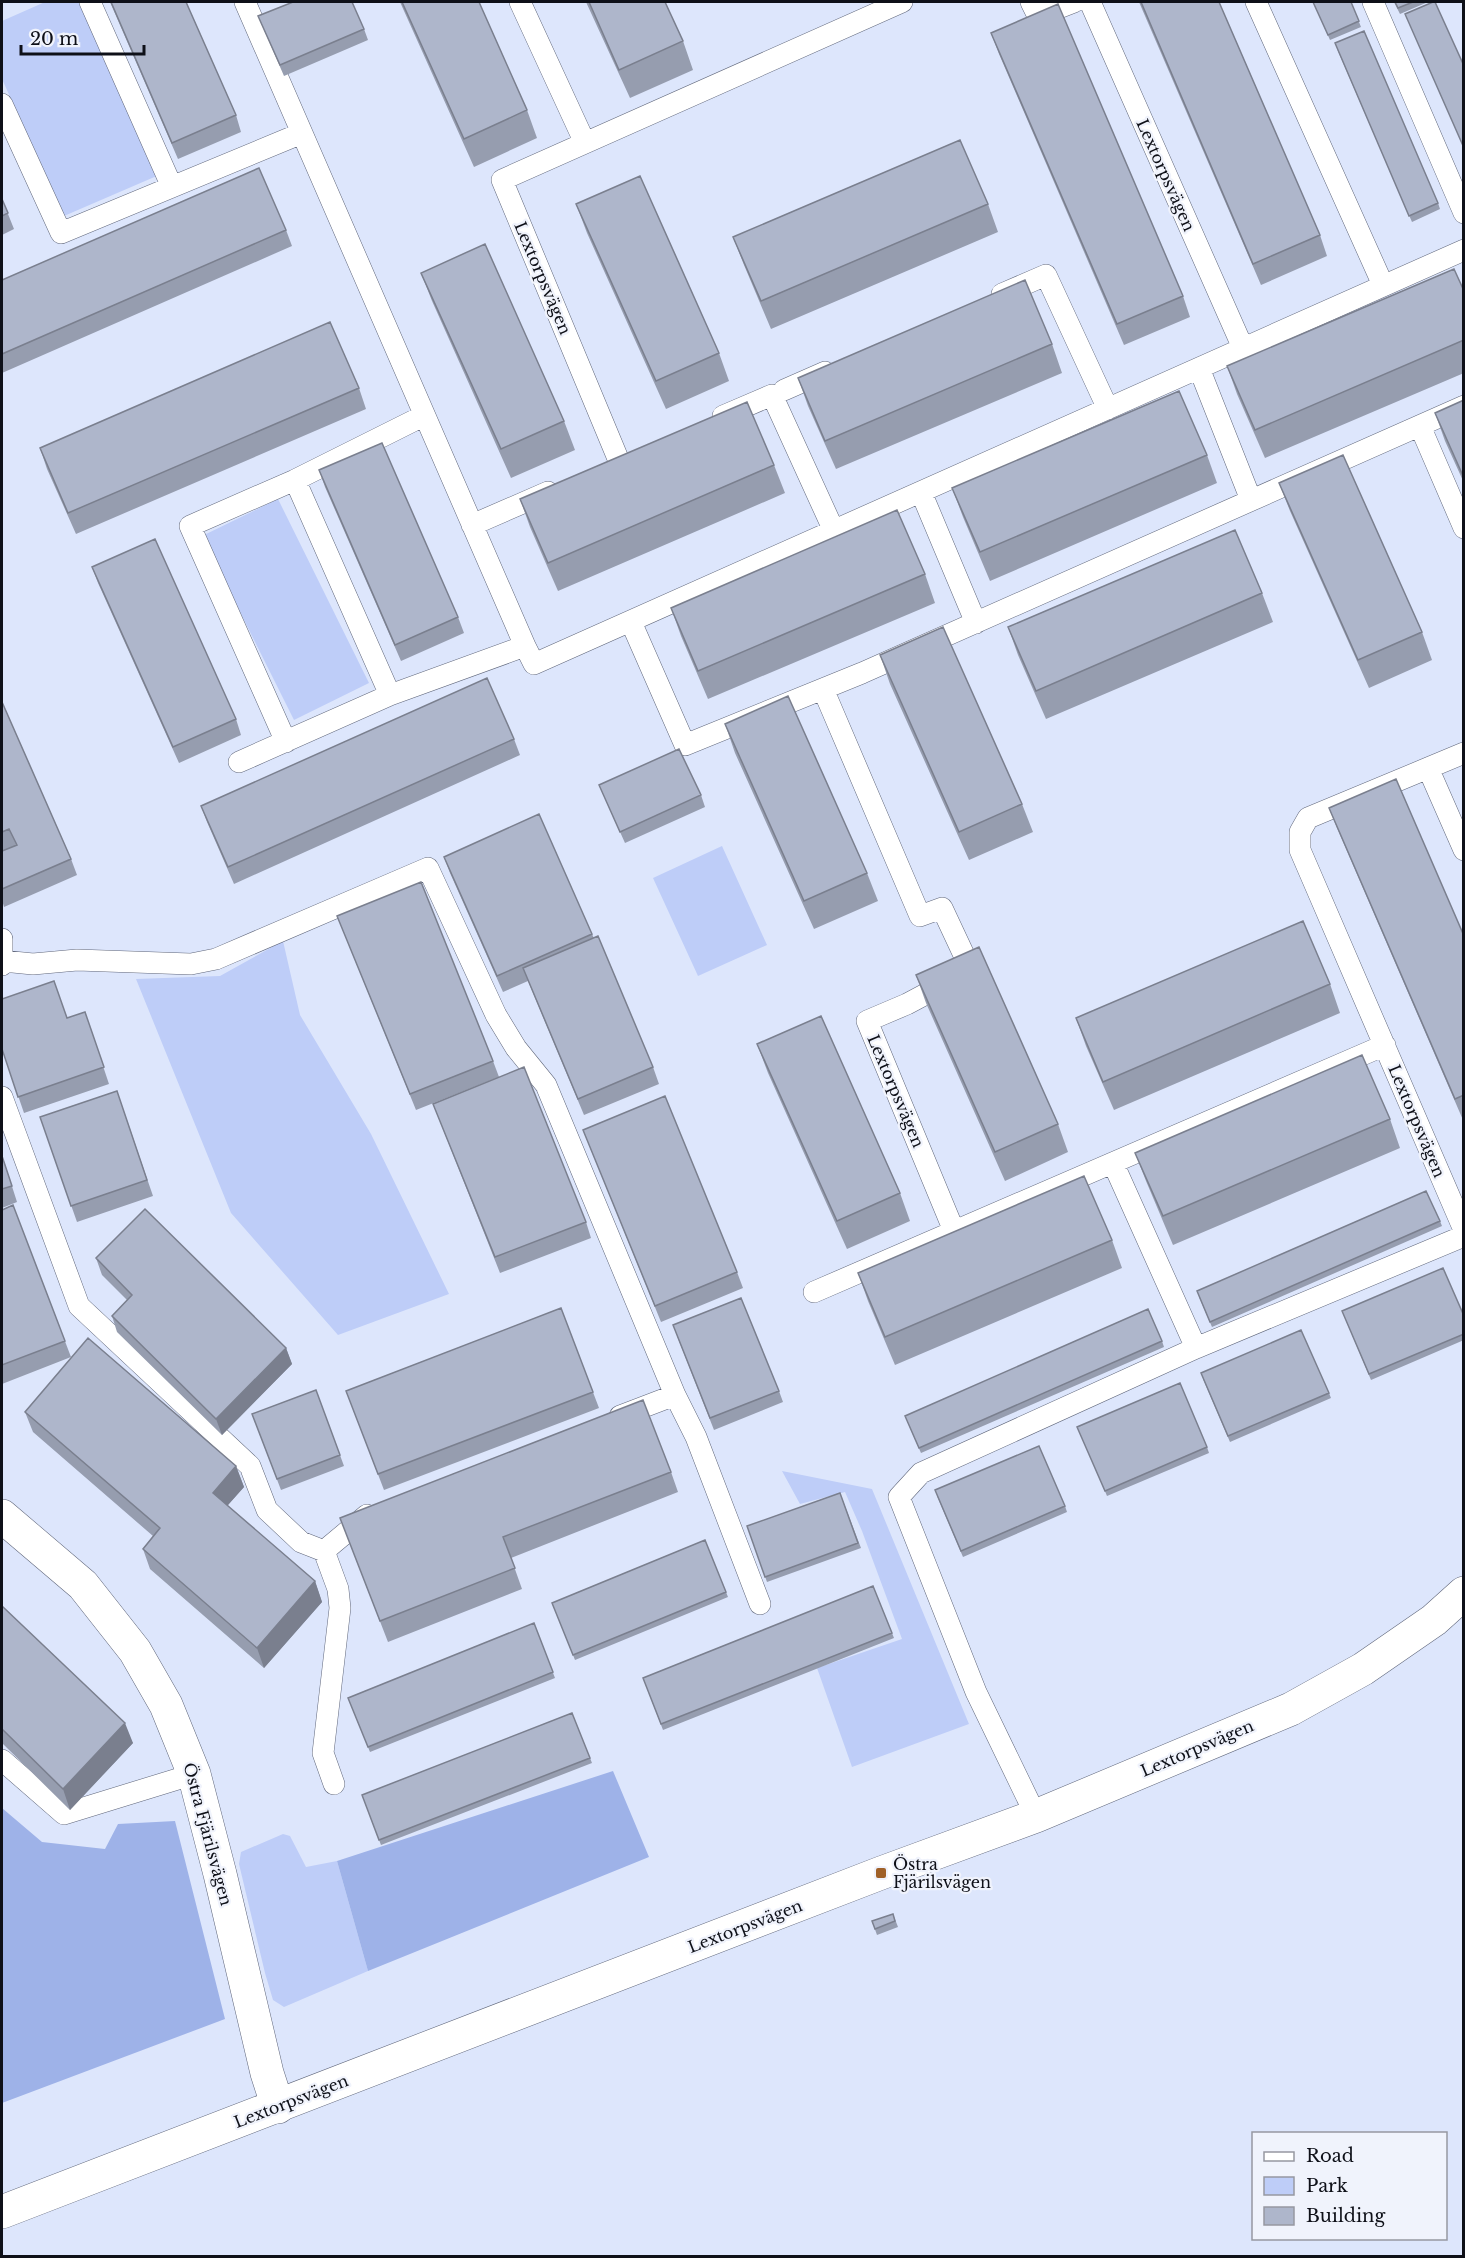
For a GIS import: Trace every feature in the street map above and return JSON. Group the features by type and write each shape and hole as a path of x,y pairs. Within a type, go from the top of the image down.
{"street":[{"name":"Östra Fjärilsvägen","path":"2,1516 83,1585 135,1651 166,1705 194,1773 267,2073 278,2106"},
{"name":"Lextorpsvägen","path":"2,2212 861,1881 1036,1816 1291,1709 1363,1669 1434,1620 1464,1593"}],"lane":[{"path":"90,2 172,187"},
{"path":"245,2 423,416 529,655"},
{"path":"520,2 585,143"},
{"name":"Lextorpsvägen","path":"619,461 502,180 902,2"},
{"path":"1031,2 1038,16 1074,2"},
{"name":"Lextorpsvägen","path":"1090,2 1243,348"},
{"path":"1256,2 1383,285"},
{"path":"1373,2 1464,213"},
{"path":"2,104 61,233 302,133"},
{"path":"239,762 390,695 529,655 631,622 1464,250"},
{"path":"980,304 1046,275 1108,409"},
{"path":"784,390 839,366"},
{"path":"1199,368 1251,500"},
{"path":"701,426 772,395 834,531"},
{"path":"631,622 685,745 976,623 1464,406"},
{"path":"286,742 190,526 295,480 423,416"},
{"path":"1420,426 1464,528"},
{"path":"598,470 640,452"},
{"path":"295,480 390,695"},
{"path":"472,525 567,484"},
{"path":"921,492 976,623"},
{"name":"Lextorpsvägen","path":"823,689 920,916 942,908 970,970 907,1004 867,1021 954,1231"},
{"name":"Lextorpsvägen","path":"1464,753 1308,818 1300,832 1300,850 1464,1230"},
{"path":"1428,768 1464,850"},
{"path":"2,939 2,963 77,960 191,964 216,959 428,868 496,1015 516,1048 546,1085 675,1395 696,1437 760,1604"},
{"name":"Lextorpsvägen","path":"814,1292 1384,1045"},
{"path":"2,1097 79,1306 149,1374 250,1466 267,1510 301,1542 324,1551 338,1589 340,1608 323,1753 334,1784"},
{"path":"1113,1163 1196,1348"},
{"path":"1036,1816 976,1692 899,1497 921,1473 1196,1348 1464,1236"},
{"path":"597,1425 675,1395"},
{"path":"324,1551 365,1516 387,1507"},
{"path":"2,1760 64,1814 194,1773"}],"green space":[{"path":"45,2 82,2 159,175 64,216 2,79 2,21"},
{"path":"278,499 369,683 294,720 202,536"},
{"path":"722,846 767,945 698,976 653,878"},
{"path":"283,941 300,1015 371,1134 449,1294 338,1335 231,1213 136,979 220,976"},
{"path":"782,1471 872,1489 969,1724 852,1767 817,1668 902,1639 845,1492 800,1504"},
{"path":"283,1834 290,1836 306,1867 337,1861 368,1971 284,2007 273,2000 239,1864 241,1852"}],"shaded area":[{"path":"613,1771 649,1857 368,1971 337,1861"},
{"path":"2,1808 42,1842 105,1849 118,1824 175,1821 225,2019 2,2103"}],"building":[{"path":"111,2 186,2 236,115 172,143"},
{"path":"293,2 352,2 364,29 280,65 258,16"},
{"path":"402,2 479,2 527,110 464,139"},
{"path":"589,2 665,2 683,41 619,70"},
{"path":"1141,2 1219,2 1320,235 1253,264"},
{"path":"1313,2 1351,2 1359,21 1328,35"},
{"path":"1395,2 1413,2 1398,8"},
{"path":"1433,2 1464,66 1464,148 1405,14"},
{"path":"1058,4 1183,296 1117,324 991,33"},
{"path":"1364,31 1438,203 1409,216 1335,43"},
{"path":"960,140 988,204 761,301 733,237"},
{"path":"259,168 286,230 2,354 2,280"},
{"path":"640,176 719,353 656,381 576,204"},
{"path":"2,199 8,213 2,216"},
{"path":"485,244 564,421 501,449 421,273"},
{"path":"1454,269 1464,291 1464,340 1255,430 1227,366"},
{"path":"1025,280 1052,344 825,441 798,378"},
{"path":"330,322 359,388 68,513 40,448"},
{"path":"1179,391 1207,455 980,552 952,488"},
{"path":"1464,400 1464,478 1435,413"},
{"path":"747,402 774,465 548,563 520,499"},
{"path":"382,443 458,617 395,645 319,470"},
{"path":"1343,455 1422,632 1358,660 1279,483"},
{"path":"897,510 925,574 698,671 671,608"},
{"path":"1235,530 1262,593 1036,691 1008,627"},
{"path":"155,539 236,719 173,747 92,567"},
{"path":"943,627 1022,804 959,832 880,655"},
{"path":"487,678 514,739 228,867 201,806"},
{"path":"788,696 867,873 804,901 725,724"},
{"path":"2,702 71,859 2,889 2,851 17,845 9,829 2,832"},
{"path":"679,749 701,795 620,832 599,785"},
{"path":"1396,779 1464,936 1464,1095 1455,1099 1329,808"},
{"path":"539,814 592,934 497,976 444,857"},
{"path":"421,882 493,1061 410,1094 337,916"},
{"path":"1303,921 1330,984 1103,1082 1076,1018"},
{"path":"598,936 653,1067 578,1099 523,968"},
{"path":"979,947 1058,1124 995,1152 916,975"},
{"path":"54,981 67,1018 85,1012 104,1067 18,1097 2,1049 2,999"},
{"path":"821,1016 900,1193 837,1221 757,1044"},
{"path":"1362,1055 1390,1119 1163,1216 1135,1153"},
{"path":"524,1067 586,1222 495,1257 433,1104"},
{"path":"117,1091 147,1180 71,1206 40,1117"},
{"path":"665,1096 737,1272 655,1306 583,1130"},
{"path":"2,1156 12,1186 2,1189"},
{"path":"1084,1176 1112,1240 885,1337 858,1273"},
{"path":"1426,1191 1440,1221 1210,1322 1197,1291"},
{"path":"13,1205 65,1341 2,1365 2,1210"},
{"path":"145,1209 286,1348 216,1419 112,1316 132,1295 96,1258"},
{"path":"1443,1268 1464,1316 1464,1334 1369,1374 1342,1311"},
{"path":"741,1298 779,1391 710,1418 673,1325"},
{"path":"561,1308 593,1392 378,1474 346,1391"},
{"path":"1148,1309 1162,1341 919,1448 905,1416"},
{"path":"1301,1330 1329,1393 1228,1436 1201,1373"},
{"path":"88,1338 236,1466 213,1493 315,1581 257,1648 143,1549 160,1528 25,1412"},
{"path":"1180,1383 1207,1447 1105,1491 1077,1427"},
{"path":"316,1390 340,1455 277,1479 252,1414"},
{"path":"643,1400 671,1472 503,1537 515,1568 380,1621 340,1518"},
{"path":"1039,1446 1065,1506 961,1551 935,1490"},
{"path":"840,1493 858,1543 765,1577 747,1526"},
{"path":"705,1540 726,1592 573,1655 552,1603"},
{"path":"873,1586 892,1633 661,1724 643,1678"},
{"path":"2,1606 125,1723 63,1789 2,1729"},
{"path":"534,1623 553,1672 368,1747 348,1698"},
{"path":"572,1713 590,1758 379,1840 362,1795"},
{"path":"893,1914 895,1921 875,1929 872,1921"}],"place":[{"name":"Östra Fjärilsvägen","path":"881,1873"}]}
